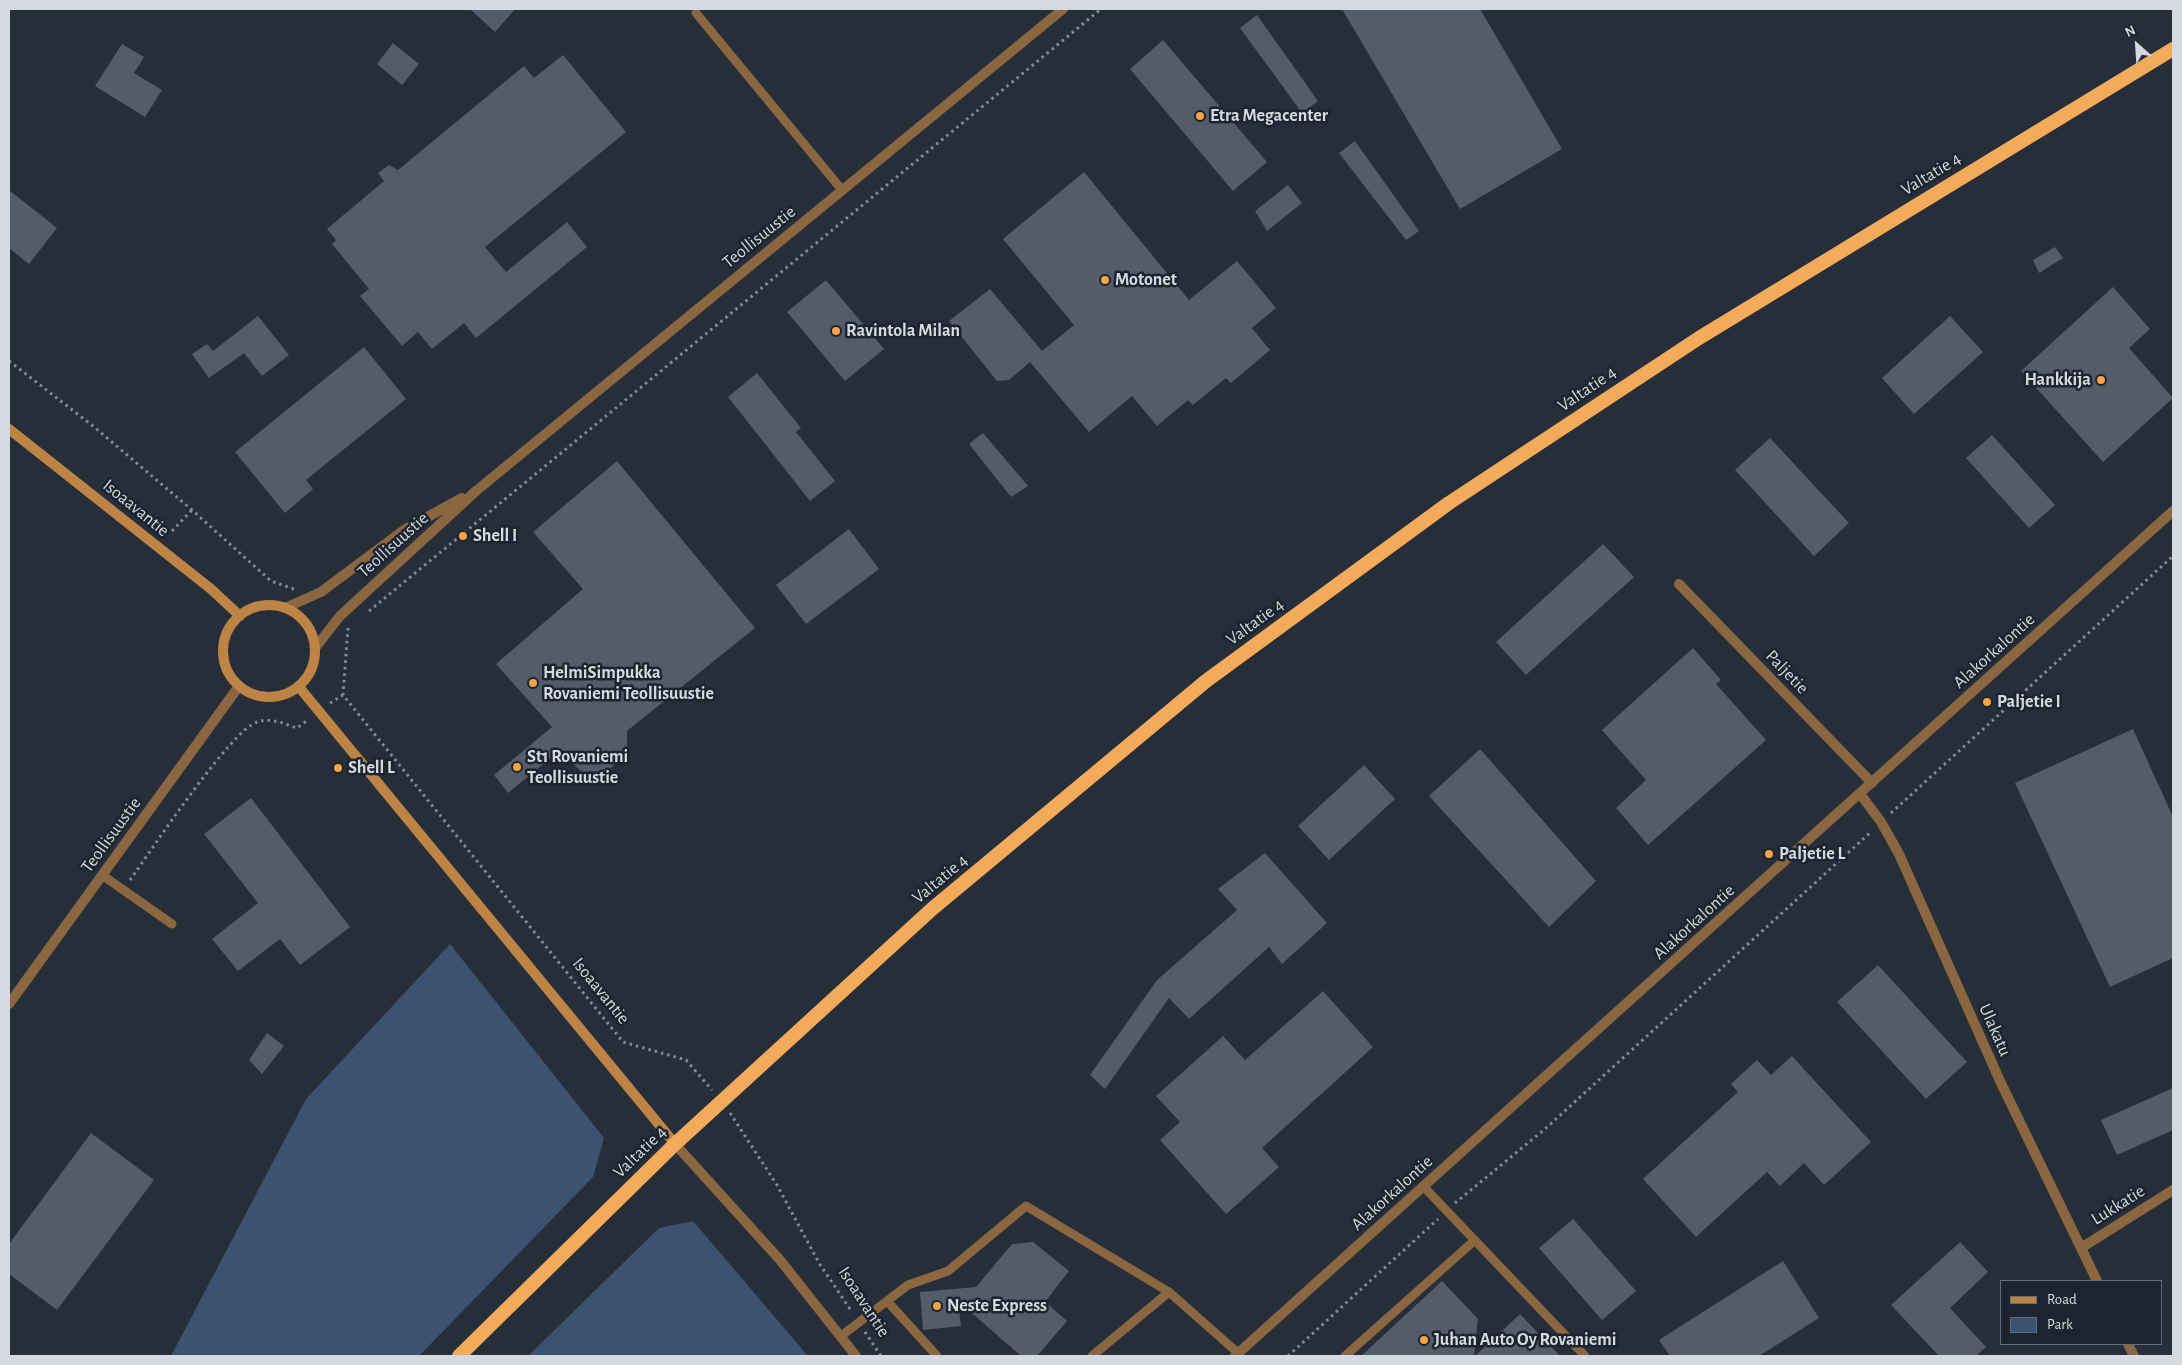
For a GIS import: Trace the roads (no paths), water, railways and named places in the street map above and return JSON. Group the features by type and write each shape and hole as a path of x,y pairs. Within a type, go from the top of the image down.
{"highway":[{"name":"Valtatie 4","path":"459,1356 675,1144 932,909 1198,687 1449,503 1699,338 2173,49"}],"main road":[{"name":"Isoaavantie","path":"9,429 211,589 240,616"},
{"path":"269,605 285,608 298,616 309,628 315,648 311,669 299,686 282,695 264,697 250,693 239,686 227,670 223,651 227,631 240,616 254,608 269,605"},
{"name":"Isoaavantie","path":"299,686 675,1144"}],"street":[{"name":"Teollisuustie","path":"315,648 340,616 476,491 1063,9"},
{"name":"Teollisuustie","path":"285,608 321,592 404,530 476,491"},
{"name":"Alakorkalontie","path":"1236,1354 1861,795 2173,511"},
{"name":"Paljetie","path":"1680,584 1872,783"},
{"name":"Teollisuustie","path":"9,1004 239,686"},
{"name":"Ulakatu","path":"1861,795 1881,822 1898,854 2000,1081 2097,1280"},
{"name":"Isoaavantie","path":"675,1144 780,1260 856,1356"},
{"name":"Lukkatie","path":"2081,1248 2173,1190"}],"lane":[{"path":"696,13 842,190"},
{"path":"102,874 172,924"},
{"path":"1423,1186 1585,1356"},
{"path":"841,1336 908,1285 948,1271 1026,1206 1169,1292 1236,1354"},
{"path":"1346,1356 1475,1240"},
{"path":"1092,1356 1169,1292"},
{"path":"887,1301 937,1356"}],"place":[{"name":"Etra Megacenter","path":"1200,116"},
{"name":"Motonet","path":"1105,280"},
{"name":"Ravintola Milan","path":"836,331"},
{"name":"Hankkija","path":"2101,380"},
{"name":"Shell I","path":"463,536"},
{"name":"HelmiSimpukka Rovaniemi Teollisuustie","path":"533,683"},
{"name":"Paljetie I","path":"1987,702"},
{"name":"St1 Rovaniemi Teollisuustie","path":"517,767"},
{"name":"Shell L","path":"338,768"},
{"name":"Paljetie L","path":"1769,854"},
{"name":"Neste Express","path":"937,1306"},
{"name":"Juhan Auto Oy Rovaniemi","path":"1424,1340"}]}
